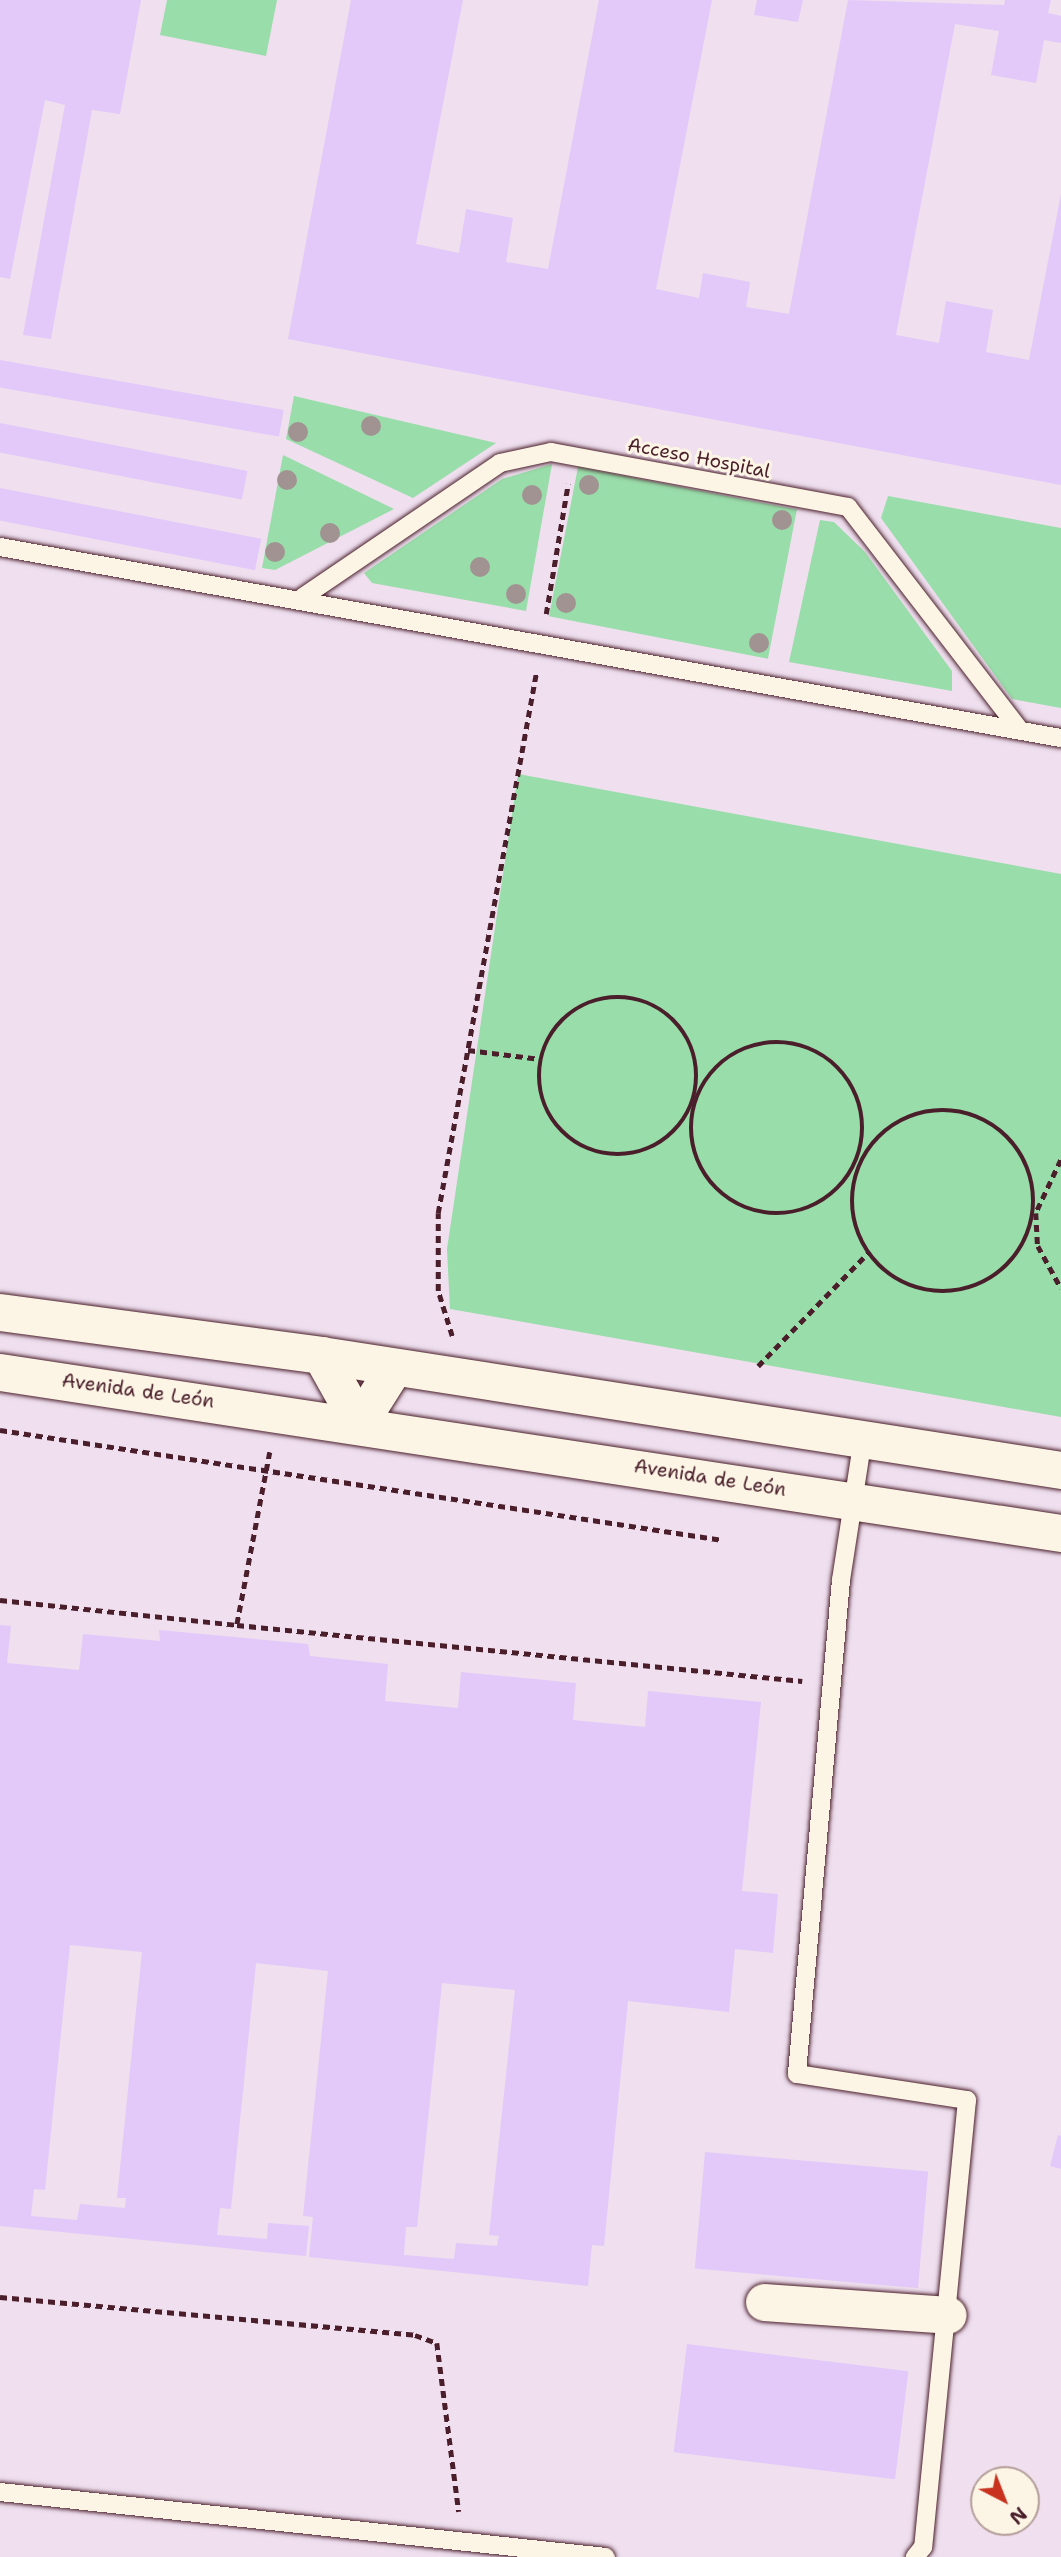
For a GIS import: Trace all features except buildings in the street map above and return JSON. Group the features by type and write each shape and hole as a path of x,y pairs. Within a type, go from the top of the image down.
{"street":[{"path":"0,1312 321,1354 443,1378 863,1438 1061,1470"},
{"path":"321,1354 359,1423 393,1369"},
{"name":"Avenida de León","path":"0,1372 277,1410 1061,1533"},
{"path":"764,2302 947,2315"}],"lane":[{"name":"Acceso Hospital","path":"303,597 500,463 551,452 848,507 1020,730"},
{"path":"0,547 303,597 1061,738"},
{"path":"863,1438 852,1500 832,1684 797,2074 967,2100 923,2547 915,2557"},
{"path":"0,2492 606,2557"}],"path":[{"path":"443,1378 452,1333 438,1290 438,1213 573,456"},
{"path":"1061,1160 1037,1213 1006,1268 979,1285 949,1292 918,1289 890,1275 867,1253 852,1210 857,1163 864,1135 850,1080 805,1046 777,1041 723,1060 691,1108 677,1129 644,1150 606,1155 581,1147 545,1110 540,1059 567,1015 590,1001 642,1000 666,1012 695,1056 691,1108 698,1164 736,1205 783,1214 819,1205 857,1163 898,1121 954,1109 1006,1134 1024,1157 1037,1213 1038,1246 1061,1288"},
{"path":"468,1050 540,1059"},
{"path":"758,1366 867,1253"},
{"path":"237,1625 268,1471 277,1410"},
{"path":"0,1430 723,1540"},
{"path":"0,1600 832,1684"},
{"path":"0,2297 415,2334 437,2343 461,2494 457,2541"}],"shaded area":[{"path":"0,0 1061,0 1061,2557 0,2557"}],"green space":[{"path":"167,0 277,0 266,56 160,35"},
{"path":"294,396 496,443 413,498 286,439"},
{"path":"283,455 394,509 275,570 262,568"},
{"path":"552,464 526,611 372,583 364,573 502,479"},
{"path":"578,467 797,510 768,659 549,616"},
{"path":"888,496 1061,528 1061,708 1012,699 881,518"},
{"path":"820,520 834,522 865,552 952,671 952,691 789,662"},
{"path":"518,774 1061,874 1061,1417 450,1309 447,1249"}]}
